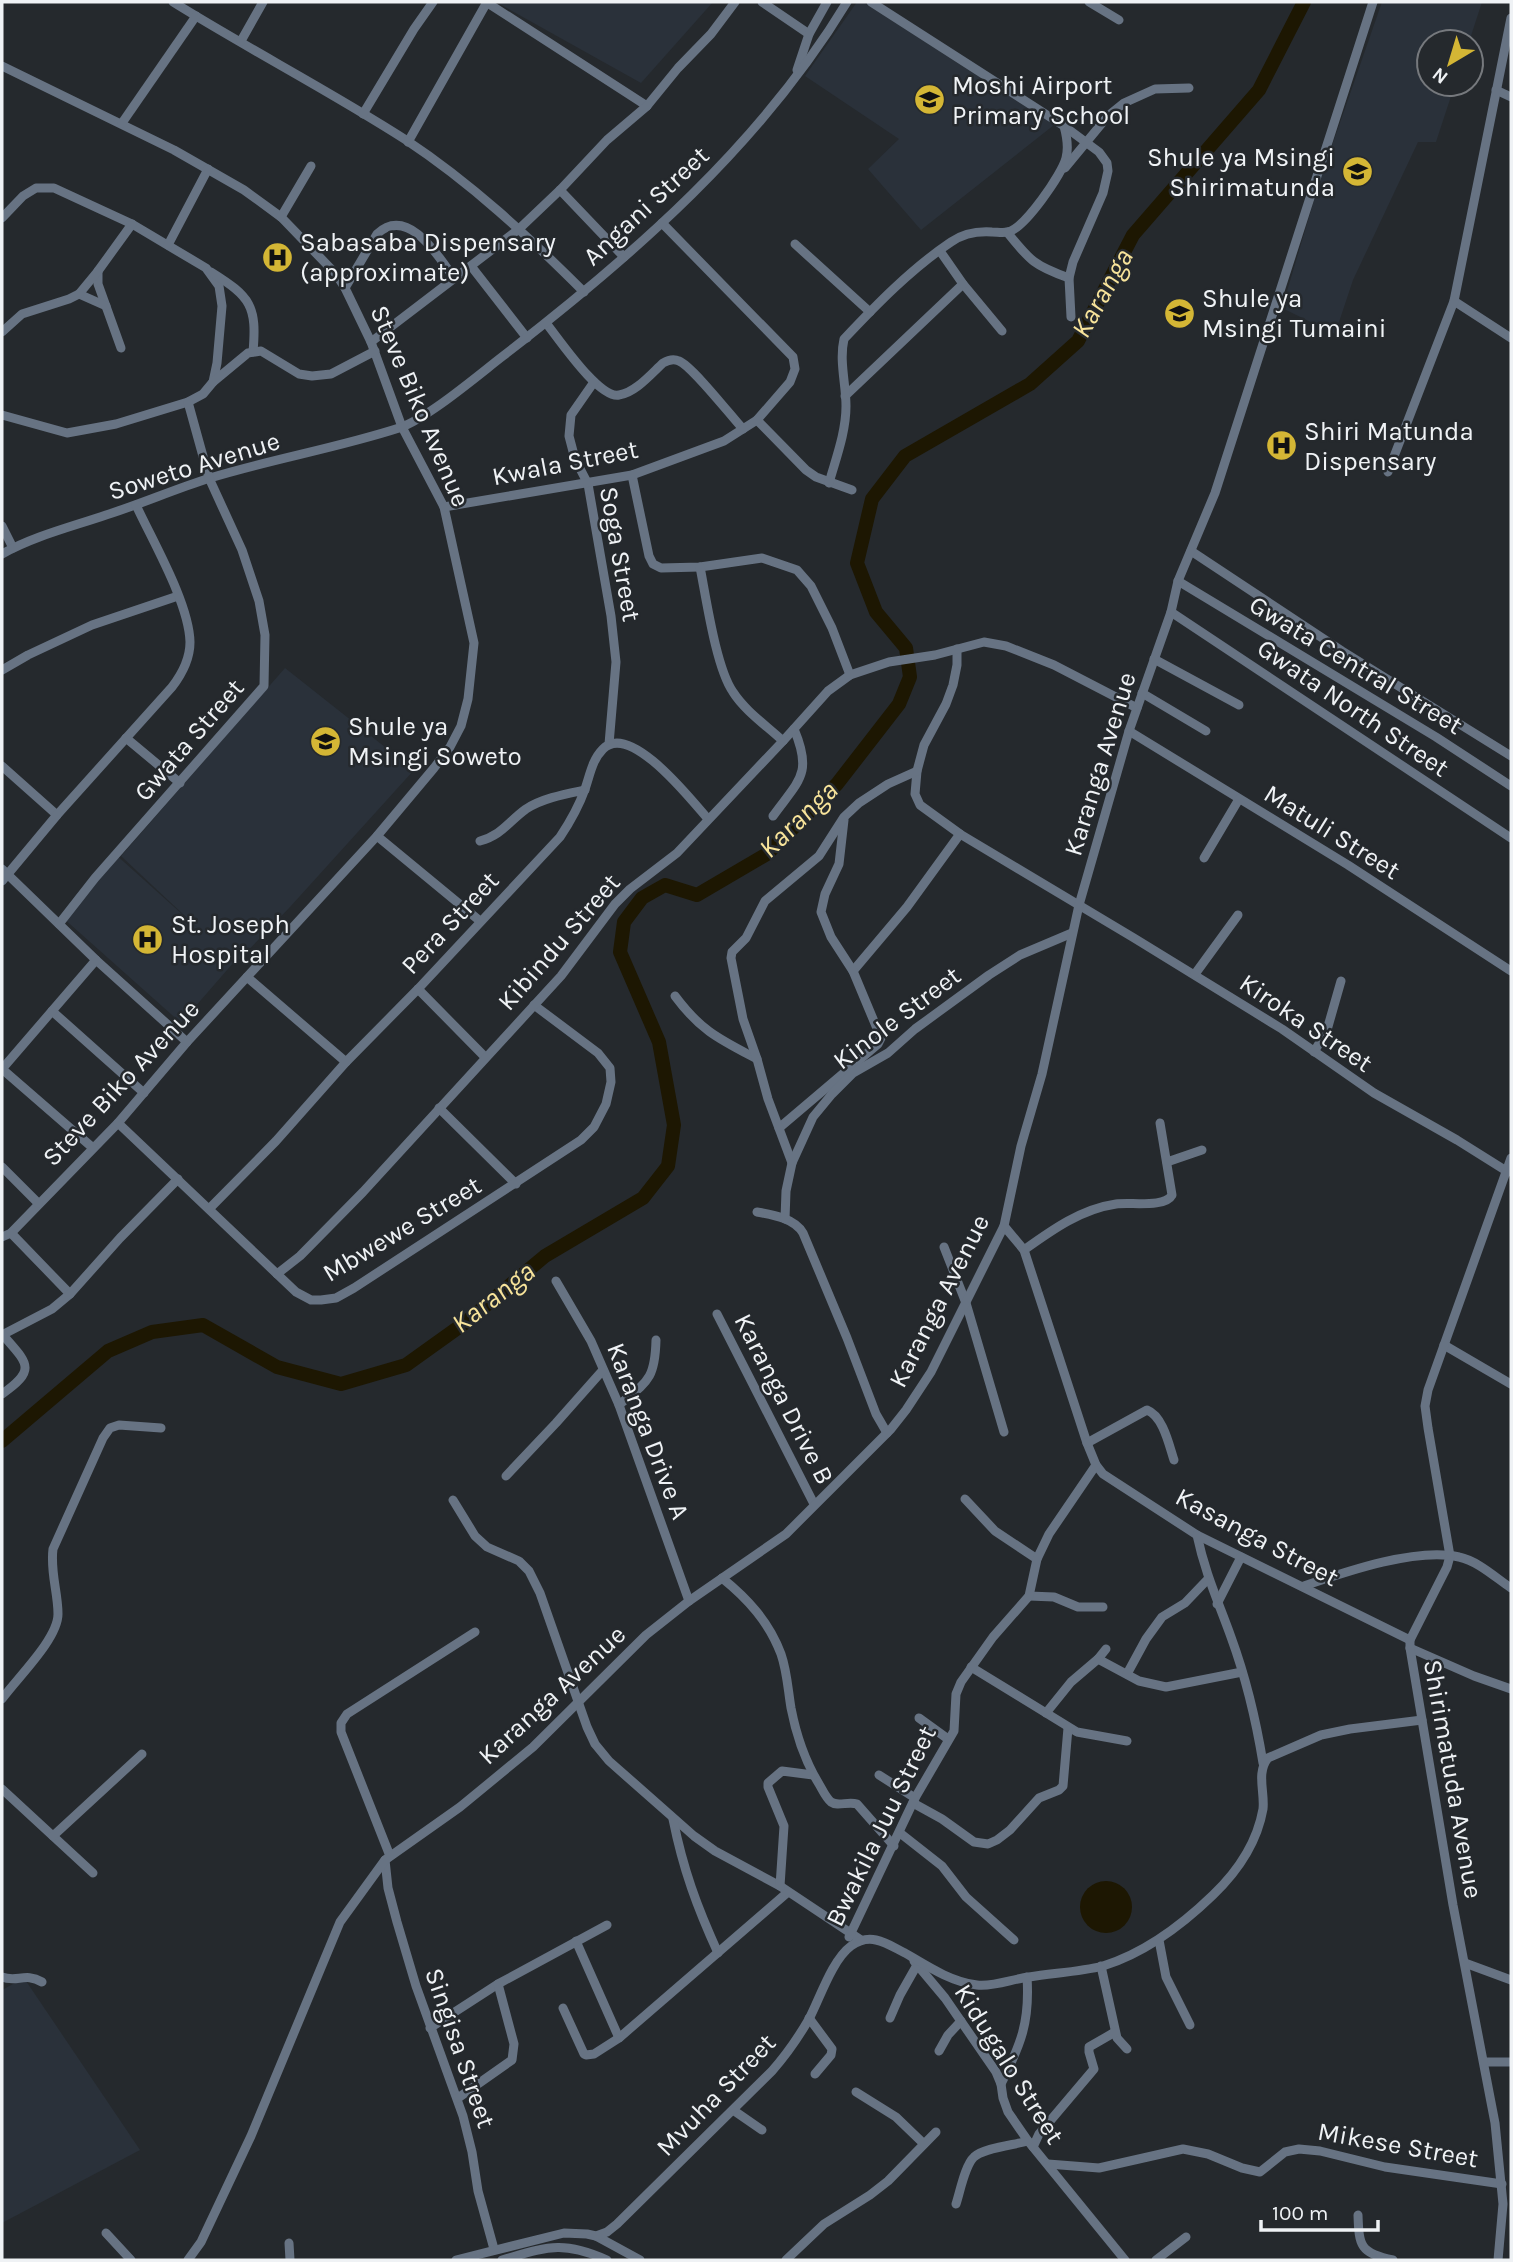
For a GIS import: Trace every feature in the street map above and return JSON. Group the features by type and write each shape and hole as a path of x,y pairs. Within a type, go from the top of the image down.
{"street":[{"path":"173,2 408,142 519,229 584,292"},
{"path":"242,41 263,2"},
{"path":"363,114 433,2"},
{"path":"408,142 487,2 647,106"},
{"path":"2,415 68,433 116,424 188,402 203,394 212,382 248,353 261,351 299,373 312,376 331,374 373,346 454,278 519,229 607,140 647,106 711,34 735,2"},
{"path":"762,2 809,34"},
{"path":"795,79 809,34 827,2"},
{"name":"Angani Street","path":"402,427 433,408 527,338 662,223 742,143 795,79 847,2"},
{"path":"871,2 1064,126 1099,152 1107,163 1103,193 1073,262 1069,278 1071,317"},
{"path":"1089,2 1119,20"},
{"name":"Karanga Avenue","path":"190,2260 251,2136 340,1922 387,1858 460,1807 533,1747 646,1635 689,1601 786,1534 887,1433 931,1372 1004,1226 1021,1146 1042,1074 1079,905 1129,731 1171,612 1178,581 1215,493 1373,2"},
{"path":"122,123 196,16"},
{"path":"1388,472 1454,301 1511,18"},
{"name":"Steve Biko Avenue","path":"2,66 122,123 244,190 281,218 336,275 373,346 402,427 443,507 474,643 468,699 461,726 450,747 377,836 187,1042 118,1123 6,1235"},
{"path":"829,482 843,436 844,339 891,291 963,235 1007,232 1016,228 1027,218 1108,116 1124,103 1155,89 1189,88"},
{"path":"1496,90 1511,97"},
{"path":"1062,171 1068,139 1064,126"},
{"path":"281,218 312,166"},
{"path":"168,245 208,169"},
{"path":"2,218 23,196 36,188 54,188 132,224 206,268 242,295 254,316 253,352"},
{"path":"560,190 624,257"},
{"name":"Kwala Street","path":"443,507 632,475 724,441 757,419 790,382 795,369 793,357 662,223"},
{"path":"2,332 22,314 79,294 132,224"},
{"path":"345,288 377,234 383,228 392,226 400,226 421,236 454,278"},
{"path":"1007,232 1021,250 1042,268 1069,278"},
{"path":"795,244 870,312"},
{"path":"940,251 1002,331"},
{"path":"471,266 527,338"},
{"path":"206,268 219,286 222,306 218,363 212,382"},
{"path":"98,271 98,284 121,348"},
{"path":"845,396 963,284"},
{"path":"79,294 106,306"},
{"path":"1454,301 1511,338"},
{"path":"546,323 594,382 607,393 616,396 628,392 663,363 678,360 690,369 743,429"},
{"name":"Soga Street","path":"594,382 571,415 569,436 575,459 588,484 611,616 616,662 609,744"},
{"name":"Gwata Street","path":"59,924 95,878 264,686 265,635 259,601 242,550 209,478 188,402"},
{"path":"757,419 806,470 816,477 852,490"},
{"name":"Soweto Avenue","path":"2,554 209,478 402,427"},
{"path":"632,475 653,564 662,568 700,567 762,558 797,570 811,586 832,628 850,675"},
{"path":"136,505 186,617 190,644 184,669 172,687 4,874 187,1042"},
{"path":"2,526 13,548"},
{"path":"1191,551 1342,651 1511,756"},
{"path":"700,567 723,668 732,691 744,706 783,741"},
{"name":"Gwata Central Street","path":"1178,581 1436,737 1511,786"},
{"path":"2,670 92,625 178,596"},
{"name":"Gwata North Street","path":"1171,612 1511,838"},
{"path":"792,1163 768,1099 743,1019 731,958 732,951 746,938 765,901 819,856 844,817 859,803 888,784 917,771 924,746 953,685 957,649 984,642 1006,646 1054,665 1136,708"},
{"name":"Kibindu Street","path":"277,1274 300,1256 363,1192 561,976 615,904 677,853 828,691 850,675 889,662 957,649"},
{"path":"1154,659 1239,705"},
{"path":"1142,693 1206,731"},
{"path":"773,816 802,770 804,760 794,729"},
{"name":"Matuli Street","path":"1129,731 1348,865 1511,971"},
{"path":"126,738 180,783"},
{"path":"609,744 637,749 653,760 708,819"},
{"name":"Pera Street","path":"210,1208 560,837 585,790 592,765 609,744"},
{"path":"2,766 57,815"},
{"name":"Kiroka Street","path":"917,771 915,794 920,805 960,834 1195,974 1282,1029 1374,1093 1509,1172"},
{"path":"480,841 498,834 528,808 544,800 585,790"},
{"path":"1204,858 1239,799"},
{"path":"779,1128 878,1044 881,1038 853,971 831,937 821,912 825,894 839,864 844,817"},
{"path":"853,971 907,907 960,834"},
{"path":"377,836 480,920"},
{"path":"1195,974 1238,915"},
{"name":"Kinole Street","path":"785,1219 786,1191 792,1163 813,1117 853,1073 888,1053 915,1029 1020,955 1072,933"},
{"path":"93,1148 2,1069 96,960"},
{"path":"247,977 346,1062"},
{"path":"1314,1052 1327,1030 1341,981"},
{"path":"418,989 485,1057"},
{"path":"675,996 696,1023 757,1059"},
{"name":"Mbwewe Street","path":"118,1123 296,1292 311,1300 336,1298 377,1275 516,1184 581,1140 594,1127 606,1104 611,1083 610,1068 598,1053 534,1005"},
{"path":"52,1011 144,1093"},
{"path":"439,1108 516,1184"},
{"path":"1024,1250 1055,1228 1085,1212 1114,1205 1163,1203 1170,1199 1172,1195 1160,1123"},
{"path":"1167,1163 1202,1150"},
{"path":"1450,1556 1425,1406 1427,1390 1509,1172 1511,1158"},
{"path":"2,1167 38,1203"},
{"path":"2,1394 23,1377 26,1371 21,1356 2,1334 52,1310 178,1179"},
{"path":"757,1212 785,1219 803,1233 848,1338 876,1414 887,1433"},
{"name":"Kasanga Street","path":"1004,1226 1024,1250 1096,1465 1115,1483 1197,1535 1304,1586 1475,1676 1511,1689"},
{"path":"6,1235 70,1294"},
{"path":"944,1247 966,1303 1004,1432"},
{"name":"Karanga Drive A","path":"556,1281 591,1341 619,1405 689,1601"},
{"name":"Karanga Drive B","path":"717,1314 814,1504"},
{"path":"619,1405 650,1377 656,1365 656,1340"},
{"path":"1444,1345 1511,1384"},
{"path":"506,1476 603,1370"},
{"path":"1087,1443 1147,1410 1156,1415 1160,1422 1174,1460"},
{"path":"2,1699 55,1631 58,1615 51,1564 53,1549 103,1438 110,1428 119,1425 161,1429"},
{"name":"Bwakila Juu Street","path":"842,1955 914,1800 954,1731 956,1694 971,1667 993,1637 1028,1596 1037,1559 1049,1534 1096,1465"},
{"path":"965,1499 995,1531 1037,1559"},
{"path":"453,1500 475,1536 487,1547 519,1561 529,1571 540,1593 595,1744 609,1761 673,1819 715,1851 784,1889 861,1940 873,1939 887,1943 957,1981 988,1986 1101,1966 1159,1940 1213,1896 1235,1873 1250,1848 1259,1828 1264,1806 1261,1770 1268,1758 1321,1735 1422,1720"},
{"path":"1197,1535 1208,1579 1232,1638 1252,1703 1264,1763"},
{"path":"1304,1586 1387,1562 1433,1555 1465,1559 1511,1587"},
{"name":"Shirimatuda Avenue","path":"1450,1556 1410,1644 1465,1963 1485,2062 1507,2205 1499,2260"},
{"path":"1217,1604 1241,1557"},
{"path":"722,1578 750,1601 774,1640 785,1670 797,1735 813,1775 829,1801 834,1804 857,1804 894,1846"},
{"path":"1127,1674 1146,1639 1162,1617 1185,1604 1208,1579"},
{"path":"1028,1596 1054,1597 1078,1607 1103,1607"},
{"name":"Singisa Street","path":"475,1632 347,1714 341,1723 341,1732 387,1858 388,1888 397,1922 430,2028 458,2098 472,2152 478,2191 494,2249"},
{"path":"1046,1713 1071,1682 1106,1649"},
{"path":"1098,1659 1150,1685 1166,1687 1242,1672"},
{"path":"971,1667 1068,1728 1127,1741"},
{"path":"919,1718 948,1739"},
{"path":"879,1775 974,1842 988,1844 1010,1830 1039,1798 1063,1786 1068,1728"},
{"path":"53,1836 142,1754"},
{"path":"563,2008 586,2055 600,2051 619,2039 718,1953 784,1889 784,1826 768,1783 782,1771 813,1775"},
{"path":"2,1789 93,1873"},
{"path":"673,1819 680,1857 690,1888 718,1953"},
{"path":"900,1833 942,1866 974,1905 1014,1940"},
{"path":"430,2028 498,1984 607,1925"},
{"name":"Mvuha Street","path":"596,2236 617,2224 787,2054 842,1955 851,1945 861,1940"},
{"path":"1159,1940 1166,1977 1190,2025"},
{"path":"576,1941 619,2039"},
{"name":"Kidugalo Street","path":"909,1955 961,2021 1001,2084 1008,2112 1030,2144 1125,2260"},
{"path":"1465,1963 1511,1980"},
{"path":"890,2018 917,1965"},
{"path":"1101,1966 1115,2032 1127,2049"},
{"path":"2,1977 7,1979 28,1976 42,1982"},
{"path":"1001,2084 1014,2058 1025,2025 1027,1977"},
{"path":"458,2098 512,2060 514,2044 498,1984"},
{"path":"809,2018 832,2049 831,2055 815,2074"},
{"path":"939,2051 948,2035 961,2021"},
{"path":"956,2204 970,2162 975,2155 1030,2144 1094,2069 1090,2048 1115,2032"},
{"path":"1485,2062 1511,2062"},
{"path":"856,2092 896,2117 924,2144"},
{"path":"733,2110 762,2130"},
{"path":"786,2260 824,2224 888,2181 936,2132"},
{"name":"Mikese Street","path":"1048,2164 1099,2168 1183,2149 1208,2154 1242,2168 1260,2172 1286,2152 1300,2149 1320,2151 1385,2167 1502,2184"},
{"path":"1358,2215 1359,2242 1365,2250 1393,2260"},
{"path":"106,2233 131,2260"},
{"path":"456,2260 564,2233 596,2236 640,2260"},
{"path":"1156,2260 1186,2237"},
{"path":"289,2244 290,2260"},
{"path":"502,2260 540,2249 564,2247 583,2250 607,2260"}],"shaded area":[{"path":"496,2 713,2 641,83"},
{"name":"Moshi Airport Primary School","path":"857,2 863,2 1054,125 921,230 868,169 899,139 805,76"},
{"path":"1382,2 1482,2 1474,28 1415,28 1415,98 1450,98 1436,142 1418,142 1353,280 1335,334 1282,308 1320,180"},
{"path":"285,668 414,770 290,907 236,963 234,962 181,1023 62,917 75,896 114,853 202,932 121,856"},
{"path":"1106,1881 1125,1888 1132,1907 1125,1926 1106,1933 1087,1926 1080,1907 1087,1888"},
{"path":"24,1978 140,2150 2,2223 2,1990"}],"waterway":[{"name":"Karanga","path":"2,1441 108,1351 152,1332 203,1325 277,1367 341,1384 406,1365 466,1322 545,1256 643,1198 668,1166 674,1125 659,1042 620,952 624,922 642,898 665,885 697,895 767,854 837,784 899,704 910,677 906,648 876,612 857,563 872,499 905,456 1030,384 1078,341 1133,235 1259,90 1304,2"}],"place":[{"name":"Moshi Airport Primary School","path":"929,100"},
{"name":"Shule ya Msingi Shirimatunda","path":"1358,172"},
{"name":"Sabasaba Dispensary (approximate)","path":"277,257"},
{"name":"Shule ya Msingi Tumaini","path":"1179,313"},
{"name":"Shiri Matunda Dispensary","path":"1281,446"},
{"name":"Shule ya Msingi Soweto","path":"325,741"},
{"name":"St. Joseph Hospital","path":"148,939"}]}
